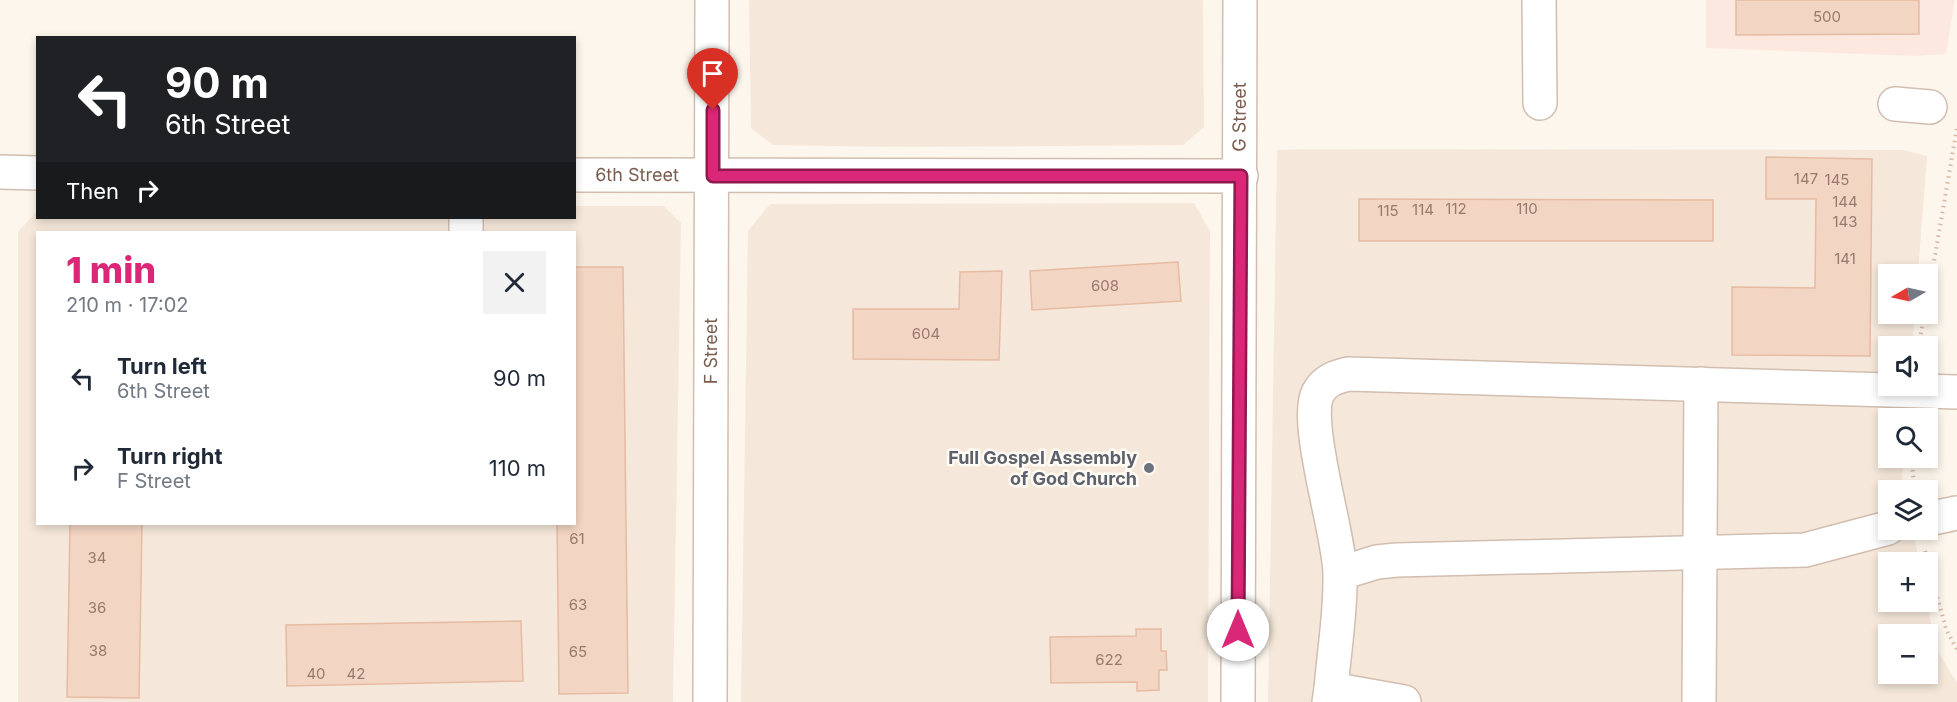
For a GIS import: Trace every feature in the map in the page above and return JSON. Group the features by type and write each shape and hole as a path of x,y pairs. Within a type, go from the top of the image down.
{"street":[{"name":"F Street","path":"711,702 712,0"},
{"name":"G Street","path":"1238,702 1240,0"},
{"path":"1539,0 1540,103"},
{"path":"1895,105 1930,107"},
{"path":"0,172 36,172"},
{"name":"6th Street","path":"576,175 1241,176"},
{"path":"1404,702 1330,695 1341,573 1323,481 1316,420 1318,393 1332,378 1348,374 1957,392"},
{"path":"1699,702 1698,553 1701,384"},
{"path":"1938,524 1957,513"},
{"path":"1341,573 1377,562 1397,560 1805,550 1878,531"}],"path":[{"path":"1933,264 1957,127"},
{"path":"1927,540 1946,629 1957,650"}],"shaded area":[{"path":"749,0 1203,0 1204,127 1183,145 896,147 773,145 751,128"},
{"path":"1706,0 1955,0 1946,54 1913,56 1706,48"},
{"path":"1277,150 1904,150 1927,156 1919,264 1878,264 1878,324 1914,324 1913,336 1878,336 1878,396 1908,396 1908,408 1878,408 1878,468 1903,468 1903,480 1878,480 1878,540 1915,540 1917,552 1878,552 1878,612 1929,612 1931,624 1878,624 1878,684 1938,684 1938,651 1957,683 1957,702 1268,702"},
{"path":"1194,203 1210,231 1208,702 741,702 748,231 770,204"},
{"path":"576,206 664,206 681,223 673,702 18,702 18,232 36,212 36,219 576,219"}],"building":[{"path":"1736,0 1919,0 1919,34 1736,35"},
{"path":"1766,157 1872,159 1870,356 1732,355 1732,287 1815,288 1816,199 1766,199"},
{"path":"1359,199 1713,200 1713,241 1359,241"},
{"path":"1178,262 1181,301 1032,310 1030,271"},
{"path":"576,267 623,267 628,693 559,694 557,525 576,525"},
{"path":"1002,271 999,360 853,359 853,309 959,309 960,272"},
{"path":"70,525 142,525 139,698 67,697"},
{"path":"521,621 523,681 287,686 286,625"},
{"path":"1136,629 1161,629 1161,651 1166,651 1167,670 1159,670 1159,690 1137,691 1137,682 1051,683 1050,637 1136,636"}],"place":[{"name":"Full Gospel Assembly of God Church","path":"1149,468"}],"route":[{"path":"713,110 713,176 1241,176 1238,630"}]}
